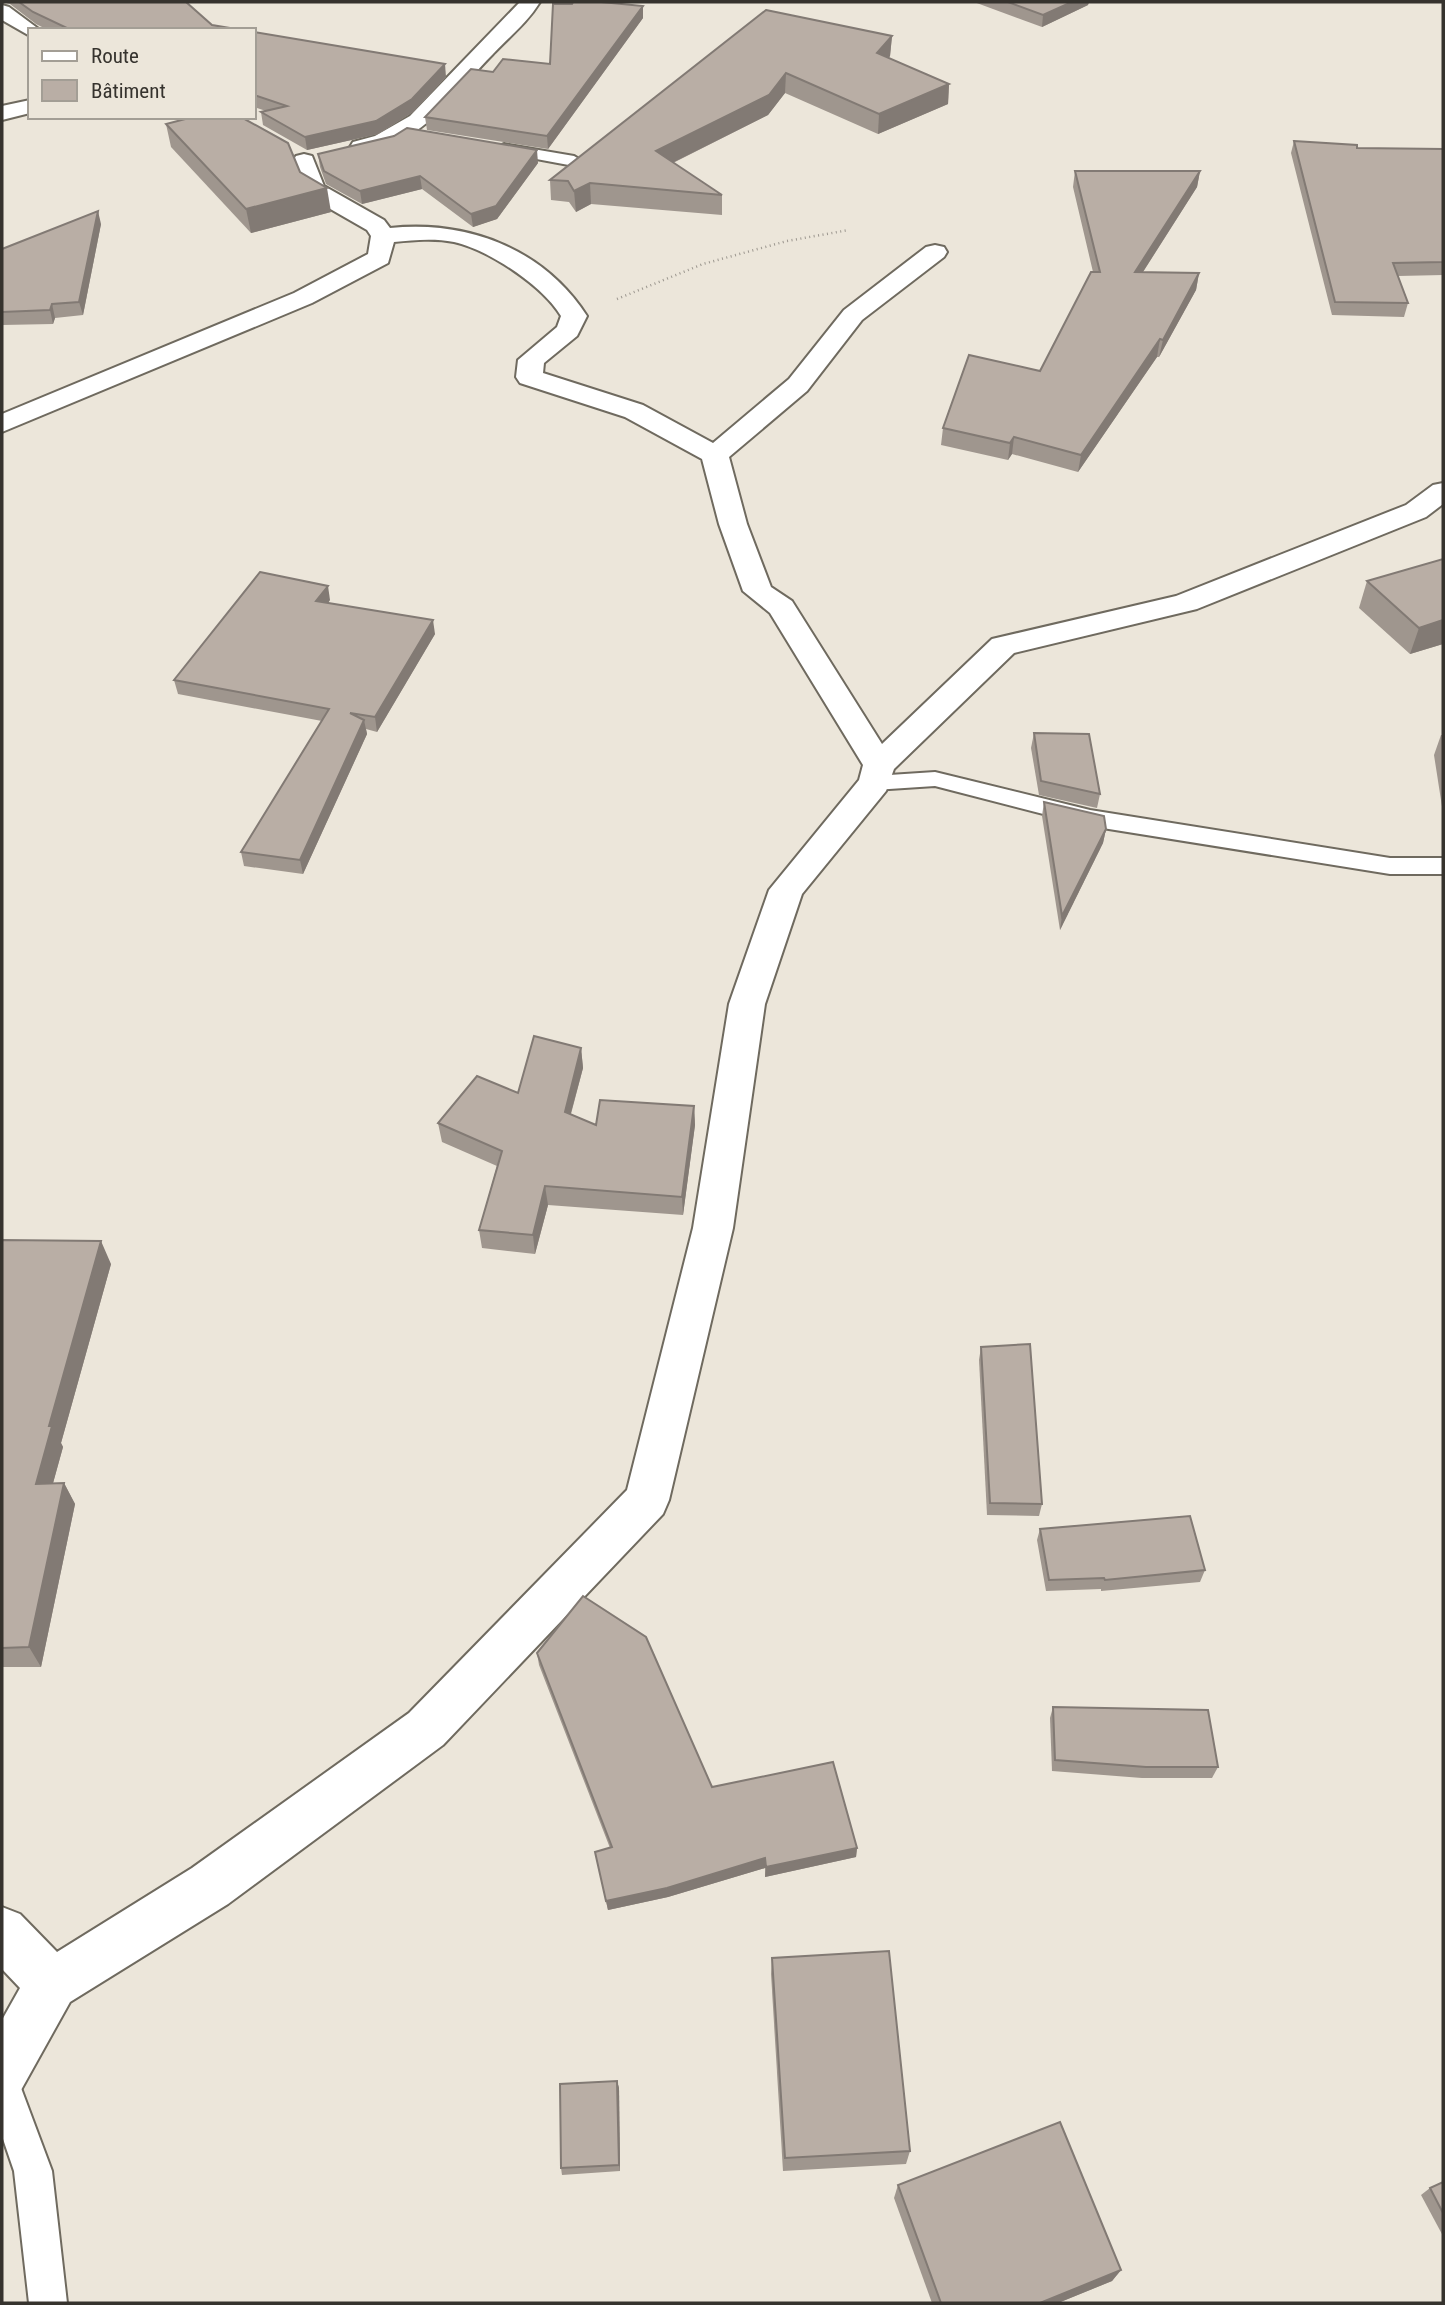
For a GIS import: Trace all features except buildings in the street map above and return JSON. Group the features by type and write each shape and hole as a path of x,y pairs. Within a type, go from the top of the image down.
{"street":[{"path":"280,148 324,156 387,141 399,134 423,119 488,47 522,18 530,2"},
{"path":"2,11 28,29"},
{"path":"2,113 28,106"},
{"path":"2,424 303,298 379,258 383,236 376,225 314,190 324,156"},
{"path":"383,236 422,231 460,236 494,247 563,296 574,316 568,331 531,360 529,377 634,411 715,456 733,524 758,591 781,607 876,774"},
{"path":"715,456 798,385 853,315 935,252"},
{"path":"2,2071 52,1984 210,1885 426,1728 648,1500 713,1228 747,1004 786,890 876,774 1003,646 1186,604 1416,511 1443,491"},
{"path":"2,1932 52,1984"}],"lane":[{"path":"399,134 425,137"},
{"path":"491,147 574,161"},
{"path":"876,774 935,779 1116,823 1390,866 1443,866"},
{"path":"2,2085 33,2171 48,2303"}],"path":[{"path":"574,316 704,264 787,241 849,230"}]}
